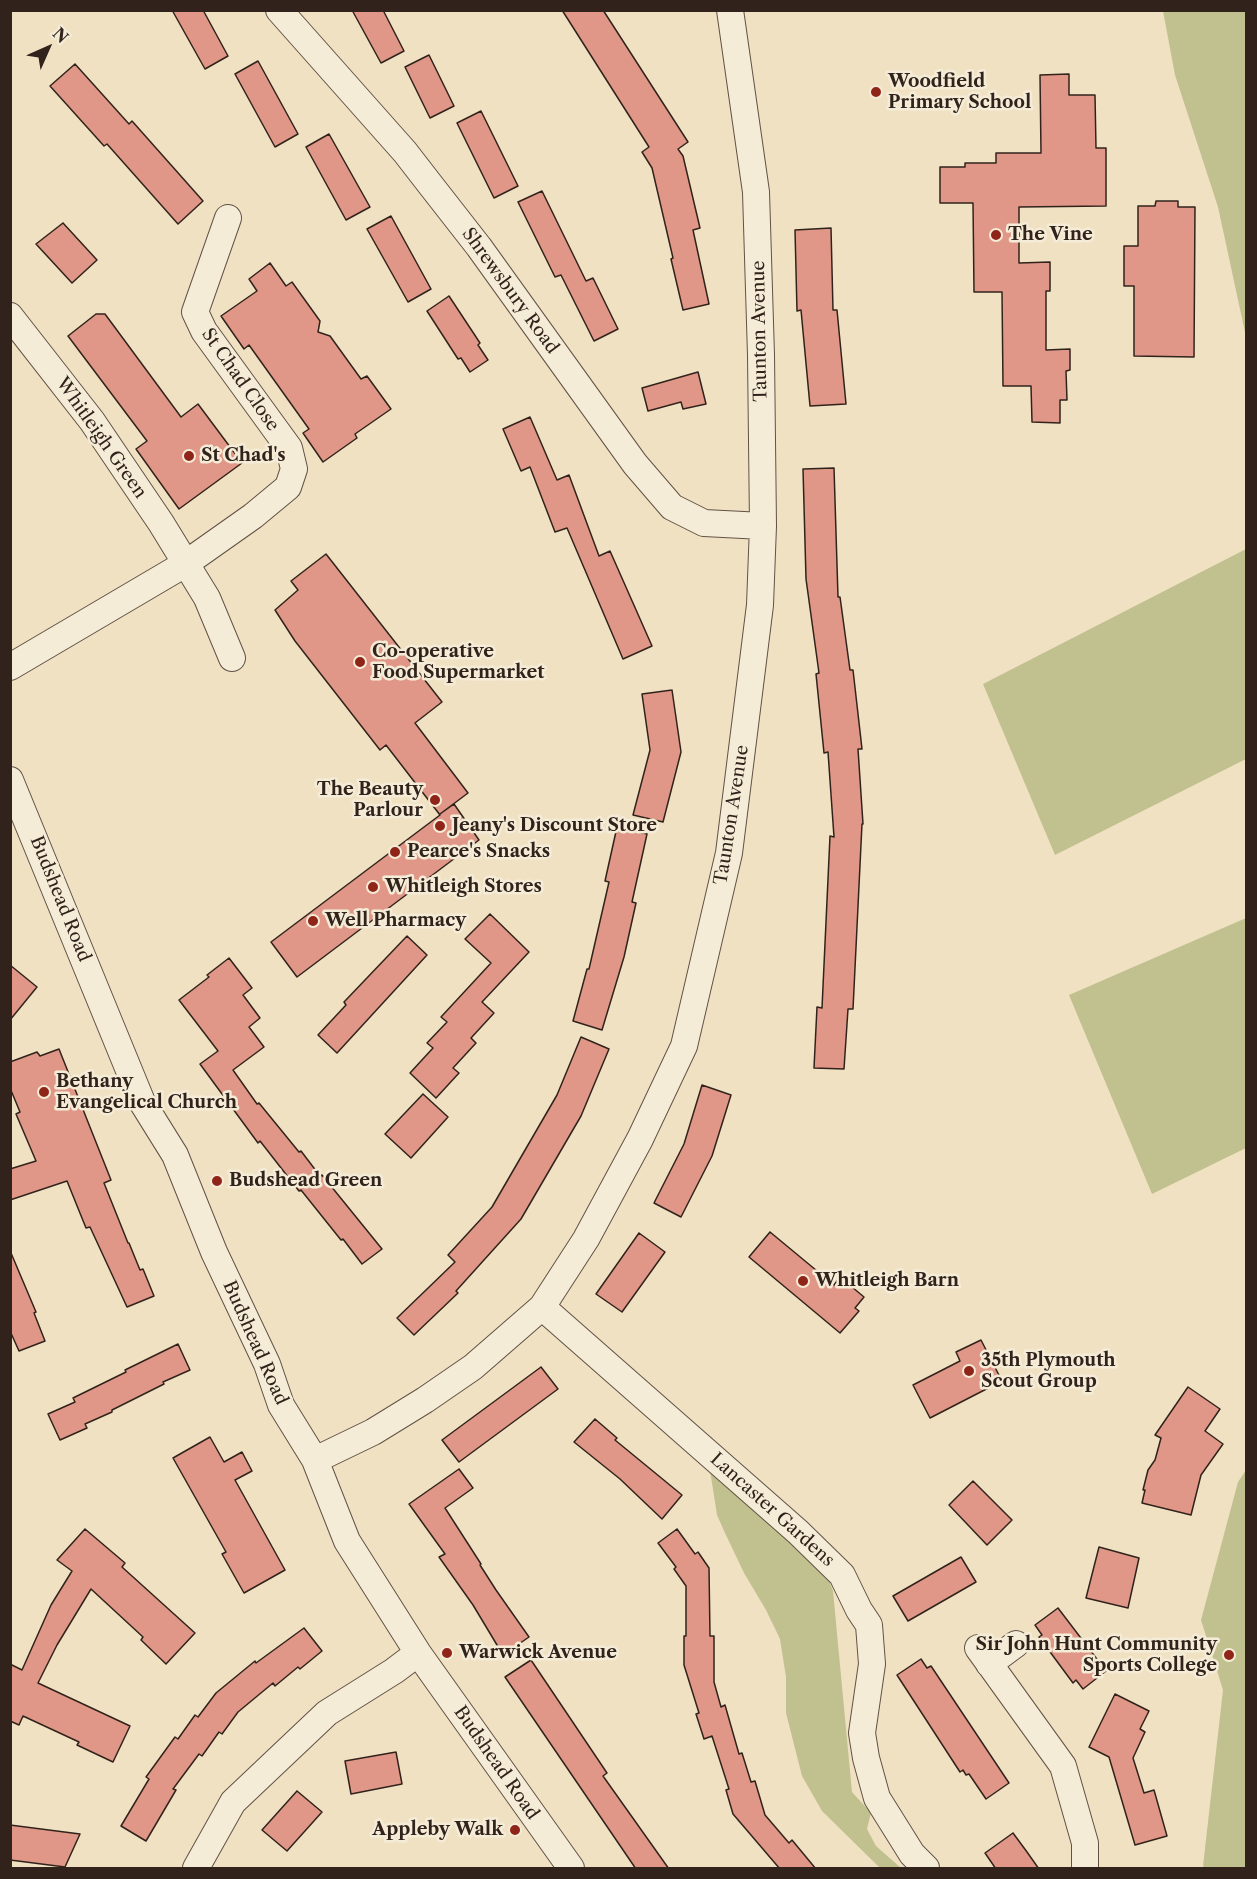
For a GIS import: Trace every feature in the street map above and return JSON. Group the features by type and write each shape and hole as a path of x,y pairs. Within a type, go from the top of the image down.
{"street":[{"name":"Shrewsbury Road","path":"279,10 405,152 479,247 635,464 672,507 704,523 763,526"},
{"name":"Taunton Avenue","path":"315,1460 373,1432 425,1400 473,1367 542,1307 586,1239 640,1139 684,1046 729,853 760,605 763,526 756,192 730,10"},
{"name":"St Chad Close","path":"185,564 253,516 288,487 294,469 289,448 204,331 195,312 228,218"},
{"name":"Whitleigh Green","path":"10,316 92,420 161,523 207,598 232,658"},
{"path":"10,667 185,564"},
{"name":"Budshead Road","path":"10,780 142,1102 175,1155 214,1252 267,1364 281,1405 315,1460 347,1541 418,1653 571,1869"},
{"name":"Lancaster Gardens","path":"542,1307 790,1525 842,1575 869,1625 872,1664 862,1733 866,1758 878,1798 912,1854 926,1869"},
{"path":"1016,1644 983,1656 1063,1766 1085,1843 1084,1869"},
{"path":"196,1869 233,1802 327,1713 394,1671 418,1653"}],"green space":[{"path":"1163,11 1246,11 1246,337 1218,207 1175,75"},
{"path":"1246,549 1246,759 1055,855 983,684"},
{"path":"1246,918 1246,1148 1152,1194 1069,995"},
{"path":"709,1464 826,1572 833,1591 852,1792 871,1813 867,1829 876,1846 901,1868 880,1868 822,1811 802,1776 786,1713 786,1677 780,1639 744,1573 717,1515"},
{"name":"Sir John Hunt Community Sports College","path":"1246,1470 1246,1868 1205,1868 1203,1866 1223,1690 1201,1620 1238,1482"}],"building":[{"path":"172,10 203,10 228,56 205,69"},
{"path":"352,10 383,10 404,51 381,63"},
{"path":"562,10 603,10 688,142 678,149 683,156 700,228 693,230 709,304 683,310 652,168 642,152 649,147"},
{"path":"429,55 454,106 430,118 405,67"},
{"path":"258,61 298,134 275,147 235,74"},
{"path":"75,64 129,124 132,121 203,201 178,224 107,144 104,146 50,86"},
{"name":"The Vine","path":"1069,74 1069,95 1095,95 1096,148 1106,148 1106,206 1019,207 1019,263 1050,262 1050,291 1046,291 1046,350 1070,349 1070,370 1066,371 1067,400 1060,400 1060,423 1032,422 1031,386 1003,386 1002,292 974,292 973,203 940,203 940,167 965,167 965,163 996,163 996,153 1041,153 1040,75"},
{"path":"481,111 518,186 494,198 457,123"},
{"path":"329,134 370,207 346,220 306,147"},
{"path":"542,191 586,281 593,278 618,329 594,341 561,275 555,277 518,202"},
{"path":"1156,201 1178,201 1178,207 1195,207 1194,357 1134,356 1134,286 1124,286 1124,246 1138,246 1138,206 1155,206"},
{"path":"391,216 431,289 408,302 367,229"},
{"path":"63,223 97,260 72,283 36,244"},
{"path":"831,228 833,310 837,310 846,404 810,406 801,310 797,311 795,230"},
{"path":"270,263 286,286 292,282 320,321 318,332 330,336 361,379 367,376 391,409 355,434 357,438 323,462 303,433 309,429 249,345 244,349 221,316 257,291 249,279"},
{"path":"449,296 480,343 478,345 488,360 470,372 461,358 458,359 427,311"},
{"path":"96,314 105,314 181,417 198,404 242,463 179,509 136,449 147,441 68,336"},
{"path":"698,372 706,404 683,409 681,402 648,411 642,388"},
{"path":"530,417 557,480 569,475 599,556 610,551 652,646 623,659 567,528 555,532 530,467 521,471 503,429"},
{"path":"834,468 838,597 840,597 850,670 853,670 862,749 858,749 863,824 853,1009 848,1009 844,1069 814,1068 817,1007 822,1008 830,836 834,837 828,752 824,753 816,674 819,673 806,579 803,469"},
{"path":"326,554 442,702 415,723 468,793 440,814 454,804 479,840 297,977 271,942 440,815 386,745 380,750 295,641 275,610 298,590 291,581"},
{"path":"672,690 681,752 663,822 633,815 650,750 642,694"},
{"path":"617,827 647,834 632,902 636,903 624,957 602,1030 573,1021 587,969 589,969 609,882 605,881"},
{"path":"490,914 529,952 482,1002 494,1013 471,1038 476,1043 453,1068 459,1073 436,1098 410,1073 433,1048 427,1043 447,1022 441,1017 491,963 465,939"},
{"path":"407,936 427,955 337,1053 318,1035 346,1005 344,1002"},
{"path":"229,958 252,988 243,995 260,1018 249,1027 264,1047 233,1070 257,1104 259,1103 299,1152 301,1151 320,1176 322,1175 382,1249 362,1264 301,1190 299,1191 260,1141 258,1143 200,1064 218,1051 179,1000"},
{"path":"10,965 37,987 10,1020"},
{"path":"581,1037 609,1049 581,1116 521,1219 456,1291 458,1293 414,1335 397,1318 455,1262 448,1255 492,1207 557,1095"},
{"path":"59,1049 111,1180 104,1183 128,1243 140,1270 143,1269 154,1296 127,1307 90,1227 86,1228 67,1181 10,1200 10,1169 36,1161 16,1114 20,1112 10,1088 10,1062 37,1052 40,1056"},
{"path":"702,1085 731,1095 712,1156 681,1217 654,1203 684,1144"},
{"path":"423,1094 448,1117 411,1158 385,1134"},
{"name":"Whitleigh Barn","path":"770,1232 834,1285 840,1277 864,1297 855,1308 859,1311 840,1333 749,1257"},
{"path":"639,1233 665,1252 622,1312 596,1294"},
{"path":"11,1253 36,1312 34,1313 45,1341 19,1351 10,1331"},
{"name":"35th Plymouth Scout Group","path":"981,1340 1002,1381 930,1418 913,1385 960,1361 956,1352"},
{"path":"178,1344 190,1370 85,1424 87,1428 60,1440 48,1414 75,1402 73,1398 126,1372 125,1370"},
{"path":"541,1367 558,1389 459,1462 442,1440"},
{"path":"1188,1387 1220,1409 1205,1431 1223,1444 1201,1475 1191,1515 1142,1503 1148,1470 1155,1460 1161,1438 1155,1435"},
{"path":"595,1419 617,1438 615,1440 682,1495 662,1519 620,1479 574,1442"},
{"path":"210,1437 224,1462 242,1452 252,1471 235,1480 285,1570 244,1593 222,1554 226,1552 173,1458"},
{"path":"459,1469 473,1488 445,1508 496,1590 529,1637 503,1655 473,1605 439,1557 445,1554 409,1504"},
{"path":"973,1481 1012,1520 987,1545 949,1505"},
{"path":"85,1529 125,1563 122,1567 195,1633 166,1664 141,1640 143,1637 91,1589 57,1645 38,1683 130,1726 113,1762 77,1745 79,1742 23,1716 19,1725 10,1721 10,1664 22,1670 51,1605 72,1571 57,1560"},
{"path":"677,1529 695,1554 698,1552 709,1568 710,1636 714,1636 714,1682 721,1707 725,1705 739,1754 742,1753 751,1782 755,1781 765,1815 789,1843 792,1840 816,1869 780,1869 733,1814 726,1790 729,1789 712,1736 704,1739 696,1714 699,1713 684,1665 686,1586 674,1569 676,1567 658,1543"},
{"path":"1099,1547 1139,1558 1128,1608 1086,1598"},
{"path":"961,1557 976,1582 908,1621 893,1596"},
{"path":"1058,1608 1106,1671 1083,1689 1076,1680 1073,1683 1039,1637 1042,1635 1035,1625"},
{"path":"304,1628 322,1651 275,1686 273,1683 238,1712 222,1734 219,1732 202,1756 199,1754 173,1789 176,1790 146,1841 121,1826 149,1779 146,1777 175,1737 178,1739 195,1715 198,1717 216,1693 255,1661 256,1663"},
{"path":"921,1659 927,1668 931,1666 1009,1783 986,1799 969,1774 966,1775 963,1770 960,1772 897,1675"},
{"path":"531,1660 607,1773 603,1776 669,1869 636,1869 505,1677"},
{"path":"1115,1694 1149,1711 1140,1729 1145,1732 1133,1758 1144,1793 1154,1790 1167,1836 1135,1845 1109,1757 1089,1747"},
{"path":"396,1752 402,1784 351,1794 345,1761"},
{"path":"297,1791 322,1812 287,1851 262,1830"},
{"path":"10,1825 80,1834 65,1867 10,1860"},
{"path":"1013,1833 1039,1869 996,1869 985,1853"}],"place":[{"name":"Woodfield Primary School","path":"876,92"},
{"name":"The Vine","path":"996,235"},
{"name":"St Chad's","path":"189,456"},
{"name":"Co-operative Food Supermarket","path":"360,662"},
{"name":"The Beauty Parlour","path":"435,800"},
{"name":"Jeany's Discount Store","path":"440,826"},
{"name":"Pearce's Snacks","path":"395,852"},
{"name":"Whitleigh Stores","path":"373,887"},
{"name":"Well Pharmacy","path":"313,921"},
{"name":"Bethany Evangelical Church","path":"44,1092"},
{"name":"Budshead Green","path":"217,1181"},
{"name":"Whitleigh Barn","path":"803,1281"},
{"name":"35th Plymouth Scout Group","path":"969,1371"},
{"name":"Warwick Avenue","path":"447,1653"},
{"name":"Sir John Hunt Community Sports College","path":"1229,1655"},
{"name":"Appleby Walk","path":"515,1830"}]}
